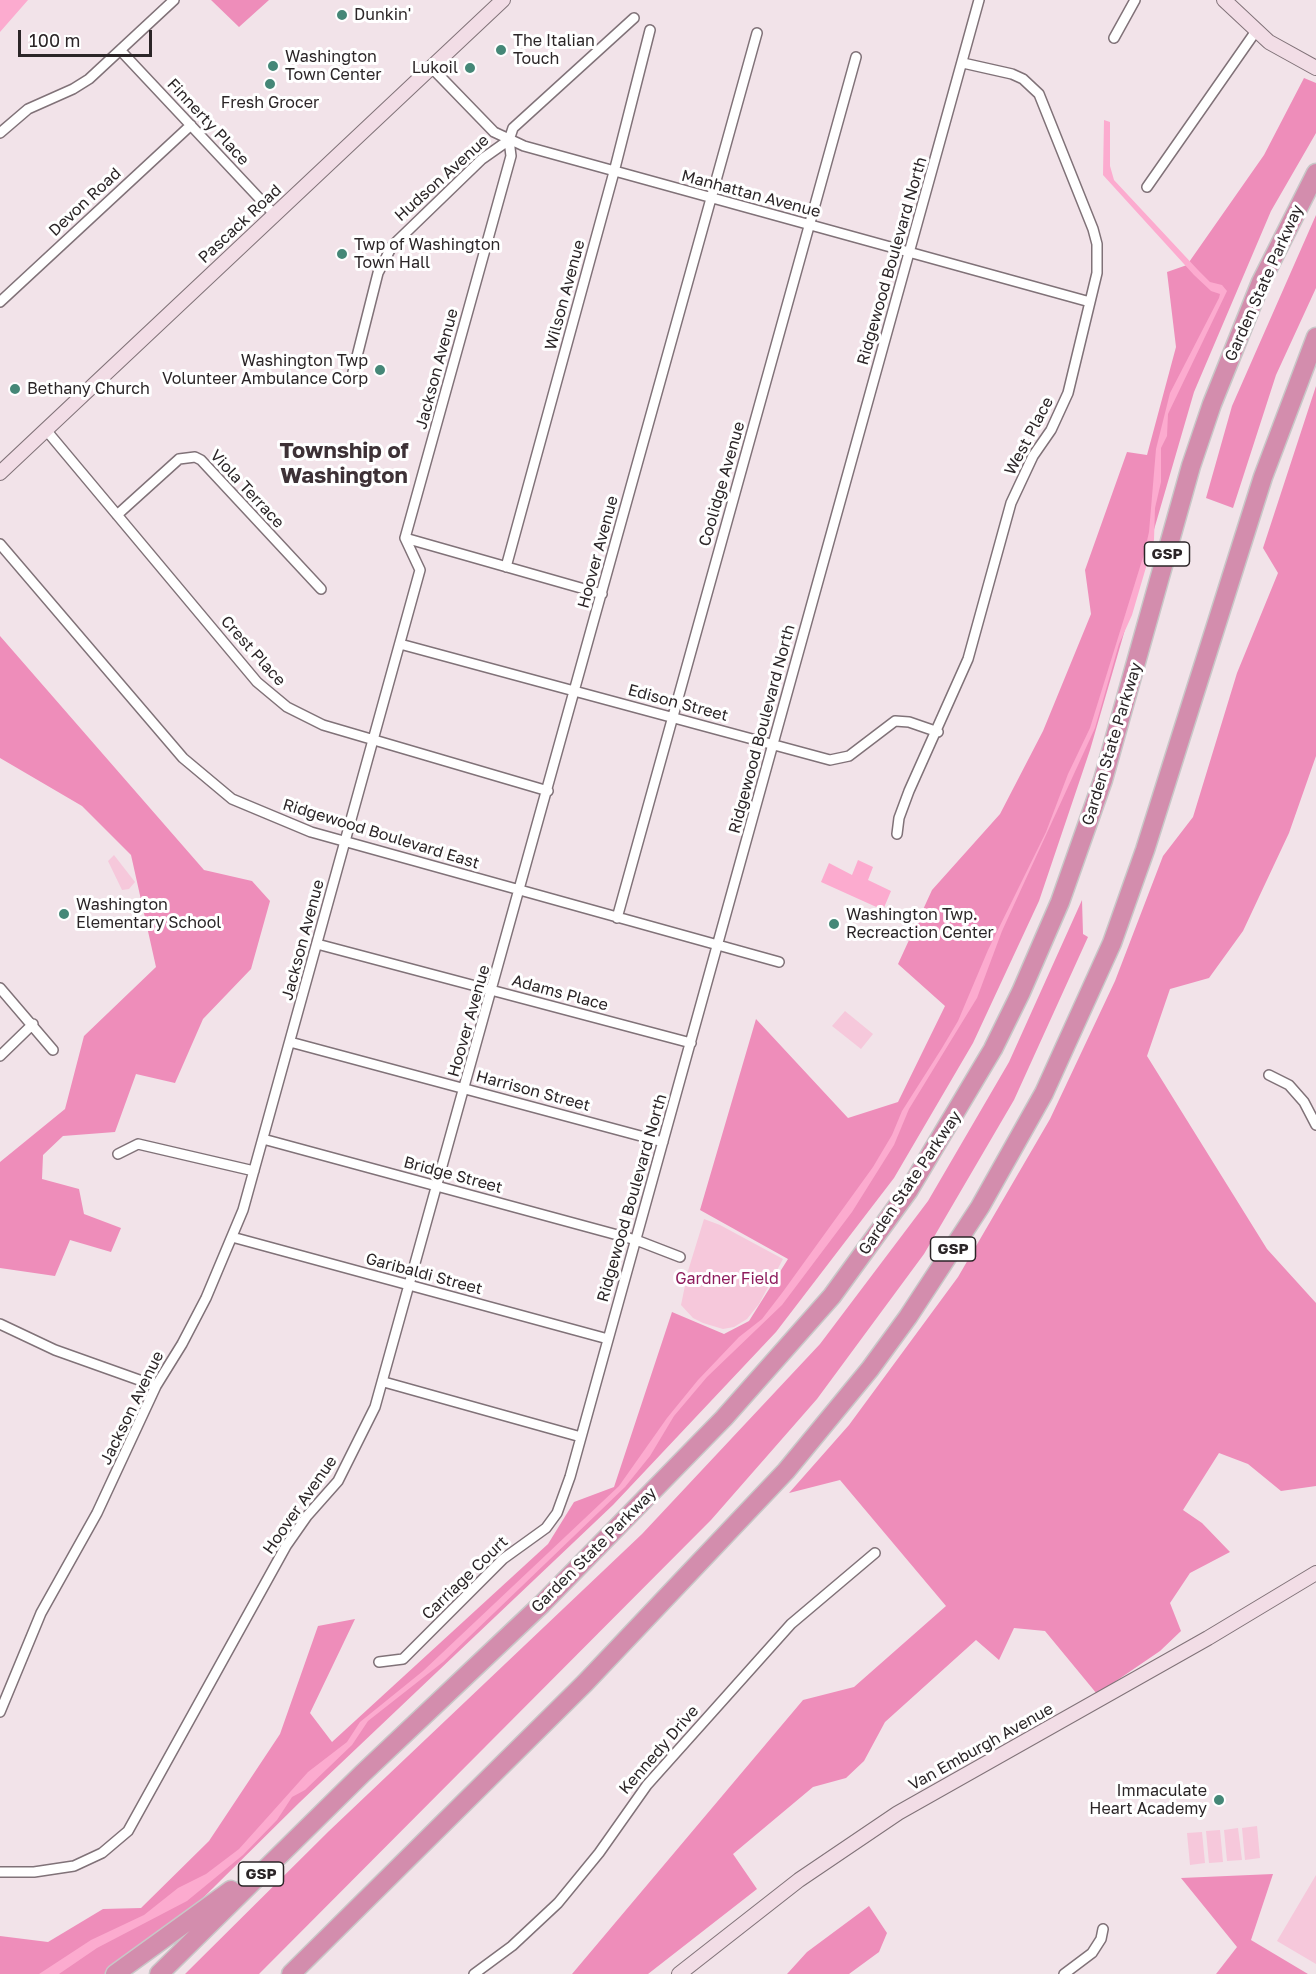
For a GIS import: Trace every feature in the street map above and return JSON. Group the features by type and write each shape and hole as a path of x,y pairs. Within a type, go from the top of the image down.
{"highway":[{"name":"Garden State Parkway","path":"159,1974 362,1774 565,1581 769,1370 832,1296 909,1190 961,1106 1021,992 1068,881 1103,780 1191,466 1212,404 1248,312 1316,173"},
{"name":"GSP","path":"291,1974 569,1699 786,1471 870,1369 908,1317 980,1207 1044,1092 1112,943 1145,850 1263,477 1316,337"},
{"path":"115,1974 227,1894 362,1774"}],"street":[{"path":"0,133 28,109 73,89 89,79 174,0"},
{"name":"Pascack Road","path":"0,473 430,66 503,0"},
{"name":"Ridgewood Boulevard North","path":"573,1466 979,0"},
{"path":"1114,38 1135,0"},
{"path":"1224,0 1256,31 1293,58 1316,69"},
{"name":"Hudson Avenue","path":"353,372 378,273 392,246 482,159 509,140 513,128 634,18"},
{"name":"Wilson Avenue","path":"506,567 614,172 650,30"},
{"path":"1147,187 1256,31"},
{"name":"Hoover Avenue","path":"0,1872 34,1872 74,1866 102,1853 128,1831 286,1546 307,1516 328,1494 346,1467 375,1407 411,1286 757,33"},
{"name":"Finnerty Place","path":"121,51 274,214"},
{"name":"Coolidge Avenue","path":"617,918 856,57"},
{"name":"West Place","path":"897,834 909,791 938,732 977,631 1011,503 1033,456 1051,430 1068,393 1098,267 1095,236 1044,104 1023,79 963,63"},
{"name":"Manhattan Avenue","path":"430,66 494,132 509,140 614,172 1090,302"},
{"name":"Devon Road","path":"0,302 190,125"},
{"name":"Jackson Avenue","path":"0,1712 41,1613 101,1504 156,1386 182,1344 232,1237 254,1171 420,570 405,538 511,156 509,140"},
{"name":"Crest Place","path":"46,430 257,682 273,696 303,717 323,726 548,791"},
{"name":"Viola Terrace","path":"117,515 179,459 195,457 201,460 321,589"},
{"path":"405,538 602,594"},
{"name":"Ridgewood Boulevard East","path":"0,544 198,773 232,799 280,821 345,842 778,962"},
{"name":"Edison Street","path":"400,644 818,758 839,759 856,752 882,728 895,721 909,722 938,732"},
{"name":"Adams Place","path":"317,944 691,1043"},
{"path":"0,988 53,1050"},
{"path":"0,1056 33,1024"},
{"name":"Harrison Street","path":"290,1042 663,1142"},
{"path":"1269,1075 1289,1085 1304,1102 1316,1125"},
{"name":"Bridge Street","path":"263,1139 636,1240"},
{"path":"118,1154 138,1144 254,1171"},
{"name":"Garibaldi Street","path":"232,1237 608,1339"},
{"path":"636,1240 680,1257"},
{"path":"0,1324 55,1350 156,1386"},
{"path":"384,1382 581,1437"},
{"name":"Carriage Court","path":"379,1662 403,1659 503,1560 546,1528 557,1513 573,1466"},
{"name":"Kennedy Drive","path":"474,1974 512,1946 558,1902 592,1862 647,1785 791,1624 875,1553"},
{"name":"Van Emburgh Avenue","path":"679,1974 799,1880 898,1813 1199,1643 1316,1573"},
{"path":"1064,1974 1092,1953 1101,1939 1103,1929"}],"green space":[{"path":"114,855 135,882 129,889 122,890 108,861"},
{"path":"845,1011 873,1034 861,1049 832,1026"},
{"name":"Gardner Field","path":"704,1219 720,1225 783,1259 759,1304 747,1319 734,1327 723,1329 703,1323 693,1318 681,1305 688,1271"},
{"path":"1257,1826 1260,1858 1245,1860 1242,1828"},
{"path":"1238,1828 1242,1860 1227,1861 1224,1830"},
{"path":"1220,1830 1223,1862 1209,1863 1206,1831"},
{"path":"1202,1832 1205,1863 1190,1865 1187,1833"},
{"path":"1316,1875 1316,1964 1277,1941"}],"shaded area":[{"path":"0,0 28,0 0,32"},
{"path":"211,0 269,0 239,27"},
{"path":"1304,78 1316,83 1316,133 1271,211 1194,392 1090,750 1039,901 973,1043 894,1178 776,1332 613,1505 300,1802 126,1974 0,1974 0,1936 48,1942 103,1909 141,1908 209,1841 280,1734 318,1626 355,1619 310,1713 332,1742 548,1544 574,1502 614,1487 672,1312 724,1334 749,1321 788,1259 700,1210 756,1019 848,1118 898,1102 945,1006 898,964 932,890 1000,814 1043,731 1091,614 1085,570 1127,452 1147,455 1176,347 1167,272 1187,265 1264,155"},
{"path":"1104,120 1110,122 1110,166 1114,180 1210,282 1222,285 1227,291 1168,414 1167,436 1161,448 1161,482 1155,508 1154,540 1132,615 1119,644 1095,728 1002,931 977,998 909,1109 894,1145 852,1212 782,1305 707,1377 674,1416 650,1456 625,1487 443,1662 368,1721 352,1745 305,1790 292,1797 277,1820 243,1855 187,1901 97,1948 59,1974 39,1974 91,1940 144,1915 178,1888 206,1874 239,1849 308,1772 347,1742 360,1722 423,1671 619,1486 667,1418 698,1380 739,1337 762,1319 782,1293 873,1167 892,1135 902,1111 958,1021 988,950 1046,832 1068,774 1090,728 1144,554 1149,532 1156,449 1170,393 1220,294 1211,291 1194,275 1103,175"},
{"path":"1316,215 1316,288 1276,375 1233,508 1206,498 1232,406"},
{"path":"1316,386 1316,756 1289,833 1243,931 1209,978 1170,989 1147,1056 1267,1249 1316,1303 1316,1486 1281,1491 1248,1464 1219,1453 1183,1510 1202,1523 1230,1552 1190,1573 1170,1603 1181,1631 1160,1651 1097,1694 1045,1631 1014,1628 999,1660 976,1640 885,1722 864,1761 846,1778 813,1787 733,1854 757,1889 648,1974 572,1974 803,1700 854,1687 946,1606 840,1480 789,1493 849,1425 958,1277 1050,1119 1115,981 1163,856 1193,817 1237,673 1278,573 1263,548"},
{"path":"0,636 204,870 252,881 270,901 251,969 203,1019 175,1083 136,1074 115,1132 63,1136 43,1155 42,1179 79,1189 84,1214 121,1228 111,1252 70,1240 55,1276 0,1268 0,1162 65,1109 84,1036 156,967 131,855 82,806 0,758"},
{"path":"858,860 873,867 868,880 891,891 883,910 821,882 829,863 852,875"},
{"path":"1082,900 1083,934 1088,937 1014,1100 924,1254 817,1399 711,1520 259,1974 185,1974 329,1831 642,1534 820,1344 928,1201 1009,1062"},
{"path":"1273,1874 1251,1940 1308,1974 1216,1974 1237,1947 1181,1878"},
{"path":"869,1906 887,1933 879,1952 849,1974 787,1974 807,1952"}],"place":[{"name":"Dunkin'","path":"342,15"},
{"name":"The Italian Touch","path":"501,50"},
{"name":"Washington Town Center","path":"273,66"},
{"name":"Lukoil","path":"470,68"},
{"name":"Fresh Grocer","path":"270,84"},
{"name":"Twp of Washington Town Hall","path":"342,254"},
{"name":"Washington Twp Volunteer Ambulance Corp","path":"380,370"},
{"name":"Bethany Church","path":"15,389"},
{"name":"Washington Elementary School","path":"64,914"},
{"name":"Washington Twp. Recreaction Center","path":"834,924"},
{"name":"Immaculate Heart Academy","path":"1219,1800"}],"district":[{"name":"Township of Washington","path":"344,464"}]}
